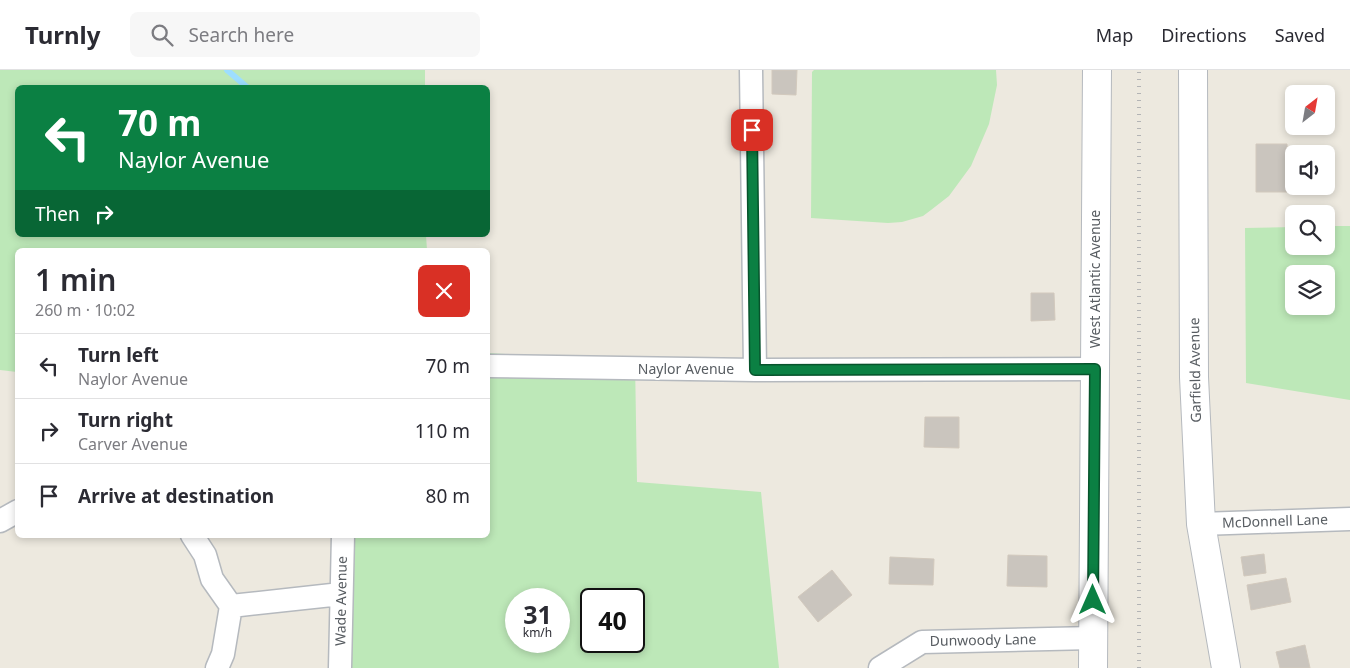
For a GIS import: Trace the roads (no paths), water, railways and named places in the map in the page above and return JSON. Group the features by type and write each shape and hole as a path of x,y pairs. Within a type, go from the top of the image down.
{"street":[{"path":"751,70 755,370"},
{"name":"West Atlantic Avenue","path":"1093,668 1097,70"},
{"name":"Garfield Avenue","path":"1194,70 1194,377 1201,524 1226,668"},
{"name":"Naylor Avenue","path":"490,366 755,370 1095,369"},
{"path":"0,521 15,513"},
{"name":"McDonnell Lane","path":"1201,524 1350,519"},
{"path":"194,538 205,555 212,579 231,606 223,654 217,668"},
{"name":"Wade Avenue","path":"340,668 343,538"},
{"path":"231,606 341,594"},
{"name":"Dunwoody Lane","path":"880,668 922,642 1093,638"}],"waterway":[{"path":"227,70 244,85"}],"railway":[{"path":"1139,70 1139,668"}]}
